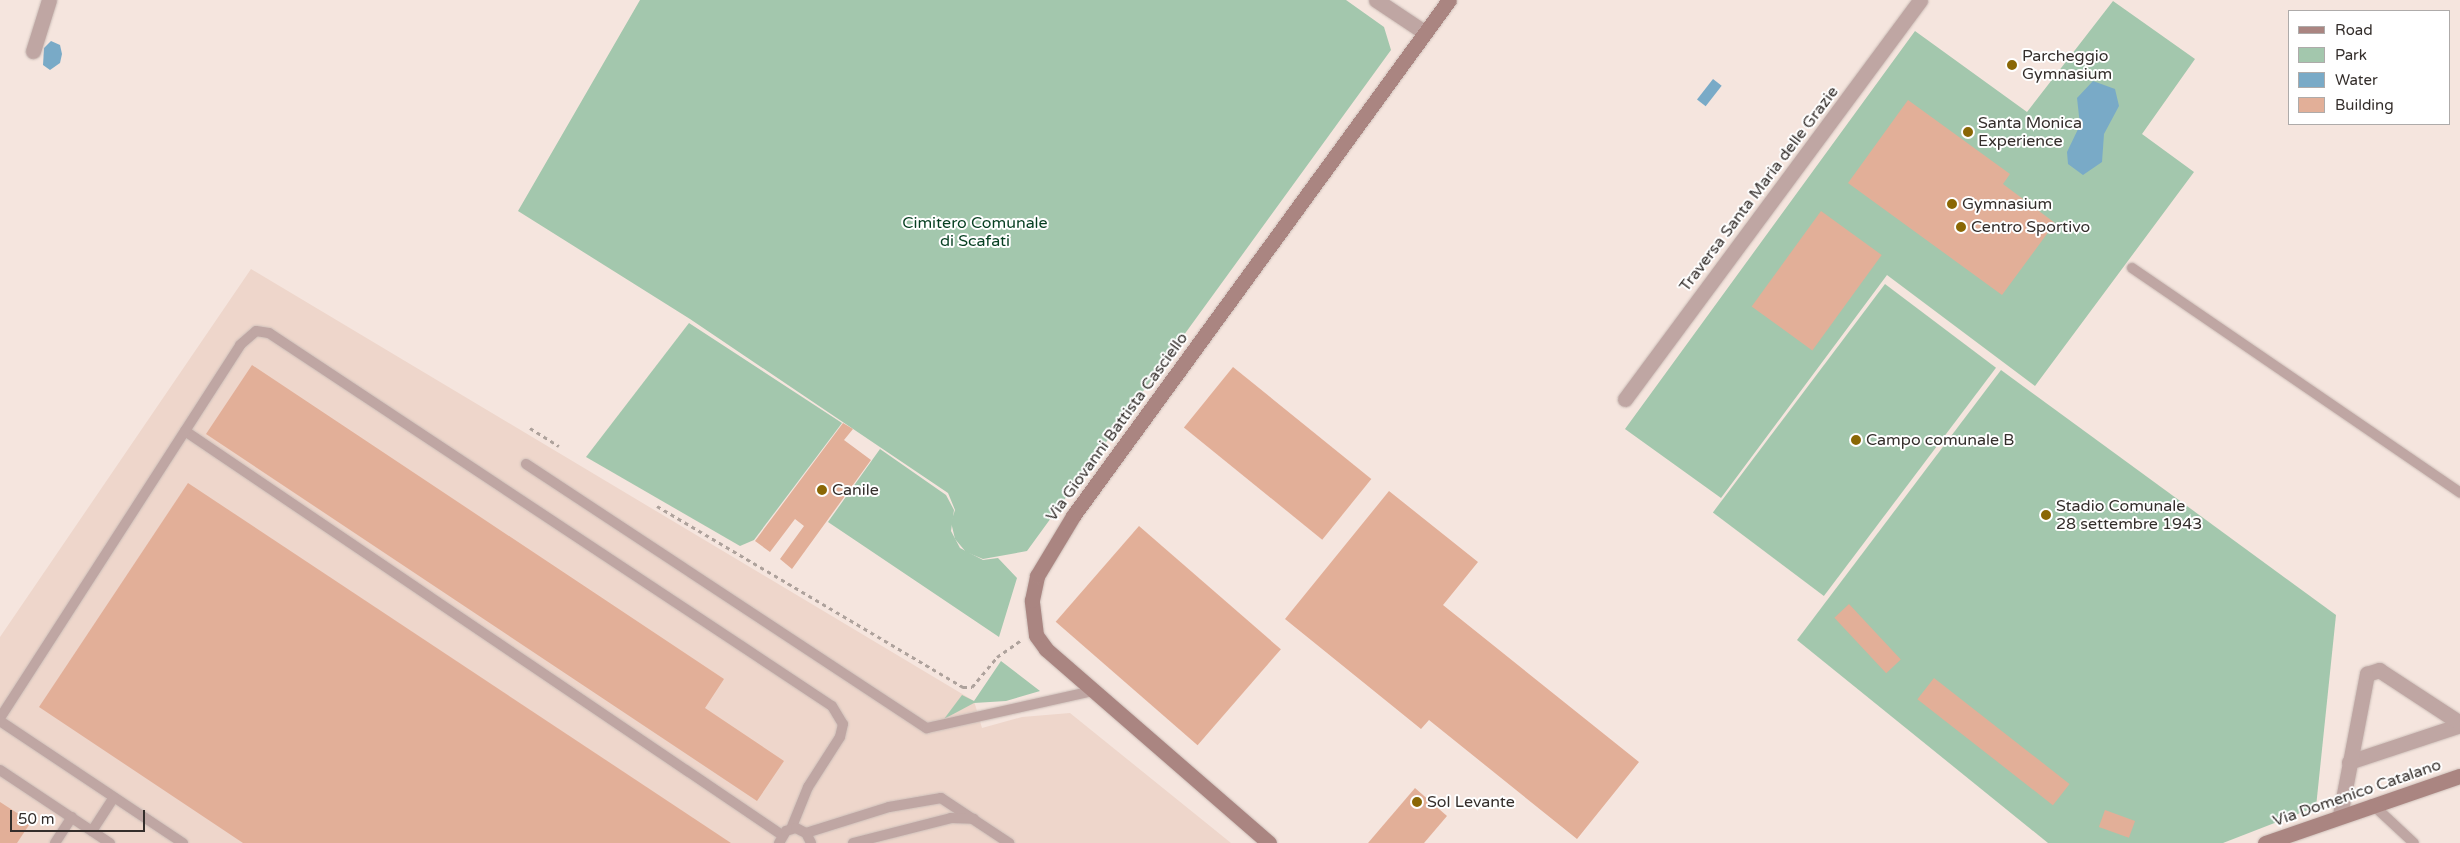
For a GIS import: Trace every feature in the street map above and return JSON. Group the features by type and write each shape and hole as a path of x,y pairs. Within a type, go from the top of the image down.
{"street":[{"path":"33,52 49,0"},
{"path":"1376,0 1424,32"},
{"name":"Via Giovanni Battista Casciello","path":"1036,635 1032,600 1037,576 1052,549 1424,32 1449,0"},
{"name":"Traversa Santa Maria delle Grazie","path":"1625,399 1920,0"},
{"path":"1036,635 1094,691 1269,843"},
{"path":"2340,815 2362,681 2373,670 2460,724"},
{"path":"2349,762 2460,724"},
{"name":"Via Domenico Catalano","path":"2265,843 2372,804 2460,776"}],"lane":[{"path":"2132,268 2460,493"},
{"path":"183,843 0,719 240,345 256,331 284,342 832,706 843,724 840,737 808,787 784,836"},
{"path":"185,431 784,836 806,833 929,797 952,802 1009,843"},
{"path":"526,464 927,728 1094,691"},
{"path":"0,770 110,843"},
{"path":"92,831 114,797"},
{"path":"2372,804 2414,843"},
{"path":"55,843 72,817"},
{"path":"853,843 951,818 975,819"},
{"path":"806,833 811,843"}],"path":[{"path":"530,428 559,446"},
{"path":"657,506 963,687 972,687 982,679 1011,643 1036,635"}],"shaded area":[{"path":"251,269 974,701 982,728 1022,717 1070,713 1231,843 0,843 0,637"}],"green space":[{"name":"Cimitero Comunale di Scafati","path":"640,0 1346,0 1384,27 1391,50 1027,551 983,559 966,552 955,539 951,522 955,510 948,493 690,319 518,211"},
{"name":"Centro Sportivo","path":"2113,1 2195,59 2142,134 2194,172 2035,386 1887,275 1721,498 1625,429 1915,31 2027,112"},
{"name":"Campo comunale B","path":"1885,284 1996,368 1824,596 1713,512"},
{"path":"689,323 842,423 754,540 740,546 586,457"},
{"name":"Stadio Comunale 28 settembre 1943","path":"2001,370 2336,615 2316,807 2223,843 2048,843 1797,640"},
{"path":"880,449 946,495 954,510 951,531 960,548 983,560 998,558 1017,578 999,637 828,522"},
{"path":"1001,661 1040,691 1006,701 974,703 944,719 962,695 974,701"}],"water":[{"path":"51,41 60,45 62,54 60,63 50,70 43,65 44,48"},
{"path":"1713,79 1722,86 1706,106 1697,99"},
{"path":"2093,81 2115,89 2119,106 2104,134 2102,162 2083,175 2068,164 2067,152 2080,125 2077,98"}],"building":[{"name":"Gymnasium","path":"1908,100 2010,174 2003,184 2055,223 2002,295 1848,183"},
{"path":"1821,211 1882,255 1812,351 1752,306"},
{"path":"252,365 724,679 705,708 784,761 757,801 206,434"},
{"path":"1233,367 1371,479 1322,540 1184,428"},
{"name":"Canile","path":"843,423 853,429 844,440 871,460 792,569 780,559 804,526 795,519 770,552 755,541"},
{"path":"188,483 731,843 243,843 39,707"},
{"path":"1389,491 1478,562 1443,605 1639,762 1577,839 1429,720 1421,729 1285,619"},
{"path":"1139,526 1281,649 1198,745 1056,622"},
{"path":"1849,604 1901,660 1886,673 1834,618"},
{"path":"1934,678 2070,784 2053,805 1917,699"},
{"name":"Sol Levante","path":"1415,788 1447,816 1424,843 1368,843"},
{"path":"0,802 31,822 17,843 0,843"},
{"path":"2105,810 2135,821 2129,838 2099,827"}],"place":[{"name":"Parcheggio Gymnasium","path":"2012,65"},
{"name":"Santa Monica Experience","path":"1968,132"},
{"name":"Gymnasium","path":"1952,204"},
{"name":"Centro Sportivo","path":"1961,227"},
{"name":"Campo comunale B","path":"1856,440"},
{"name":"Canile","path":"822,490"},
{"name":"Stadio Comunale 28 settembre 1943","path":"2046,515"},
{"name":"Sol Levante","path":"1417,802"}]}
